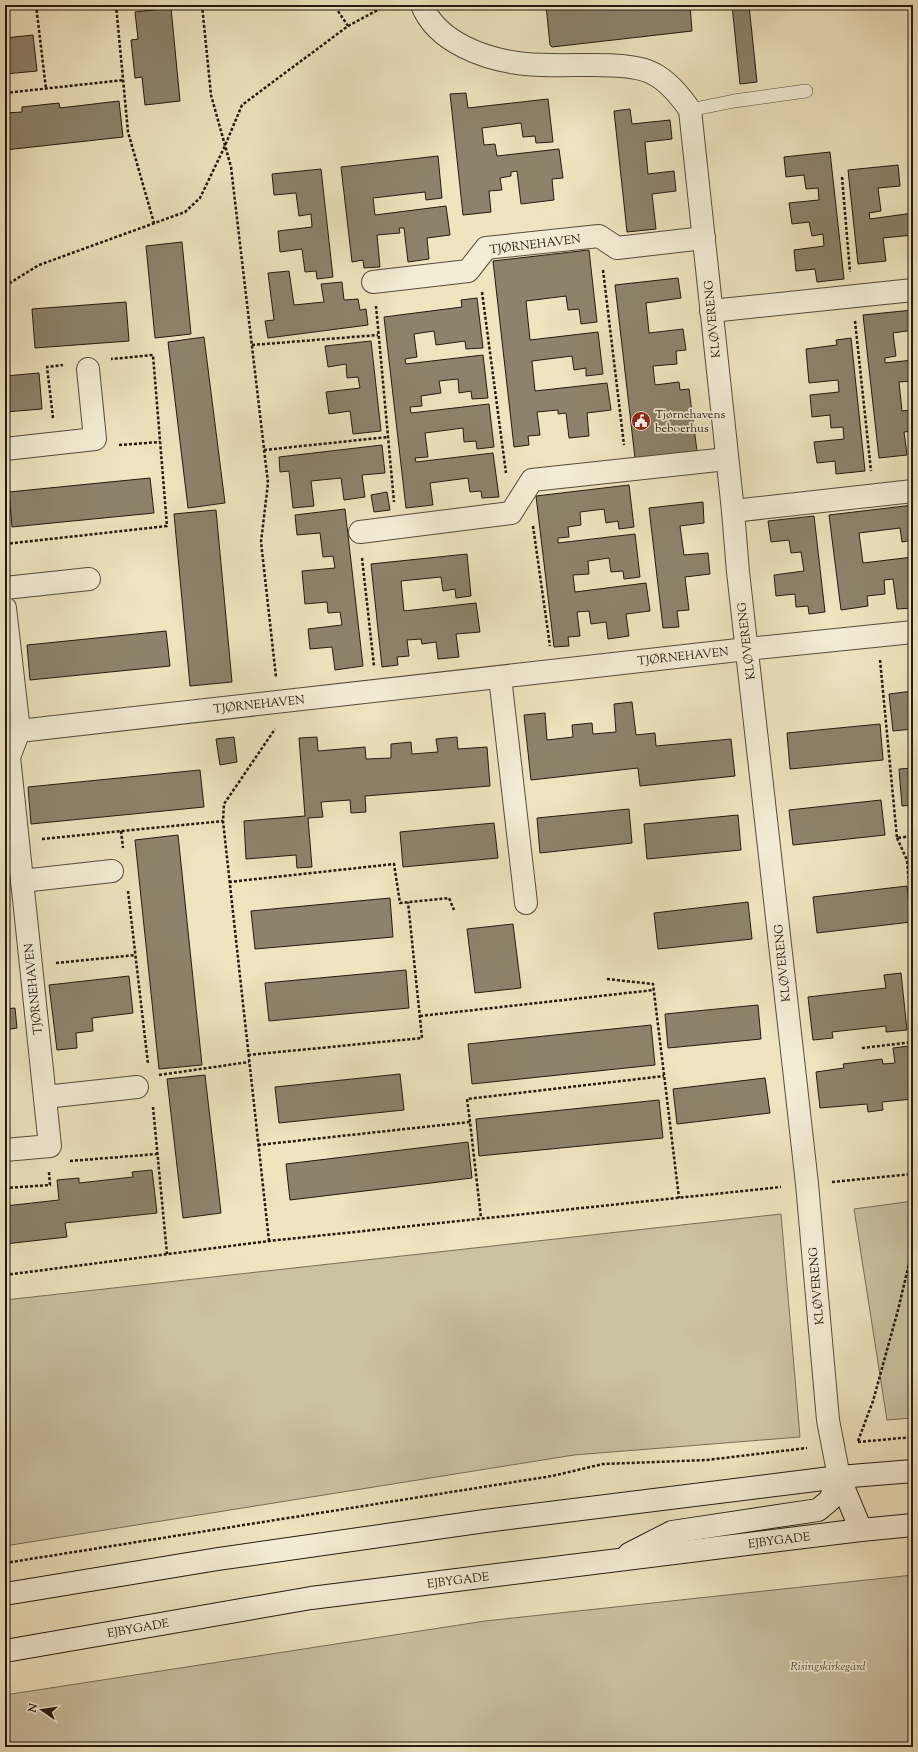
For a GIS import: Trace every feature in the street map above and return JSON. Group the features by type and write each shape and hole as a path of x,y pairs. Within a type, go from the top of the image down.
{"street":[{"name":"KLØVERENG","path":"422,5 426,16 451,40 479,54 524,64 623,66 654,74 678,93 690,110 733,511 738,572 807,1184 828,1420 840,1477 861,1530"},
{"path":"599,236 617,248 704,238"},
{"name":"TJØRNEHAVEN","path":"373,282 468,271 486,248 599,236"},
{"path":"711,311 913,290"},
{"path":"5,449 95,439 88,369"},
{"path":"360,532 511,513 532,480 727,459"},
{"path":"733,511 913,491"},
{"path":"5,588 89,579"},
{"name":"TJØRNEHAVEN","path":"5,608 19,731 7,757 18,842 50,1146 5,1150"},
{"name":"TJØRNEHAVEN","path":"19,731 553,670 913,632"},
{"path":"500,677 526,903"},
{"path":"22,881 119,878"},
{"path":"44,1097 146,1088"},
{"path":"5,1594 218,1558 485,1521 840,1477 913,1471"},
{"path":"617,1560 672,1532 818,1510 830,1500 840,1477"},
{"name":"EJBYGADE","path":"5,1651 312,1598 861,1530 913,1525"}],"lane":[{"path":"690,110 734,100 806,91"}],"path":[{"path":"5,6 14,5"},
{"path":"36,5 46,89"},
{"path":"116,5 128,132 154,223"},
{"path":"202,5 211,95 224,148"},
{"path":"334,5 348,26"},
{"path":"5,286 39,265 185,212 200,198 224,148 242,105 348,26 387,5"},
{"path":"5,93 124,80"},
{"path":"842,177 852,297 873,495"},
{"path":"599,236 627,470"},
{"path":"477,259 506,474"},
{"path":"373,282 396,527"},
{"path":"252,345 378,335"},
{"path":"264,450 388,437"},
{"path":"95,439 115,446 160,442"},
{"path":"533,526 553,670"},
{"path":"360,532 377,690"},
{"path":"877,636 897,838 907,860 913,930"},
{"path":"18,842 223,821"},
{"path":"121,831 123,854"},
{"path":"897,838 913,836"},
{"path":"229,882 394,864 400,903 449,898 454,910"},
{"path":"119,878 135,955 146,1088 157,1154 166,1254"},
{"path":"248,1055 422,1038 408,902"},
{"path":"31,965 135,955"},
{"path":"607,979 653,984 679,1198"},
{"path":"420,1016 654,990"},
{"path":"862,1048 913,1042"},
{"path":"146,1088 249,1062"},
{"path":"481,1218 467,1099 664,1076"},
{"path":"258,1145 470,1122"},
{"path":"64,1162 157,1154"},
{"path":"5,1188 50,1185 48,1171"},
{"path":"5,1275 269,1241 913,1174"},
{"path":"858,1442 873,1401 898,1310 913,1247"},
{"path":"5,1563 552,1476 603,1464 707,1460 913,1437"}],"green space":[{"path":"913,1201 913,1418 887,1420 854,1209"},
{"path":"781,1214 800,1437 574,1455 5,1546 5,1300"},
{"name":"Risingskirkegård","path":"913,1575 913,1747 5,1747 5,1695 485,1621"}],"building":[{"path":"546,5 690,5 692,31 552,47 550,45"},
{"path":"732,5 749,5 757,82 740,84"},
{"path":"171,8 180,101 145,105 142,77 135,78 131,40 138,39 135,12"},
{"path":"33,35 37,71 5,74 5,38"},
{"path":"466,93 468,108 548,99 553,142 536,143 535,136 523,137 521,123 482,128 484,145 495,144 497,156 559,149 563,178 552,179 554,200 521,204 517,171 511,172 511,176 500,178 502,190 489,191 491,212 463,215 450,94"},
{"path":"119,101 123,137 5,150 5,113 22,112 22,107 59,103 60,108"},
{"path":"630,109 632,124 670,120 672,139 645,142 648,174 674,171 676,191 652,194 656,229 627,232 614,111"},
{"path":"830,152 844,279 817,282 815,269 796,271 794,250 824,246 823,234 812,236 809,222 792,224 789,203 819,200 818,188 806,189 804,175 786,177 784,157"},
{"path":"438,156 442,198 426,200 425,192 373,198 375,215 446,206 450,235 427,238 429,259 408,262 404,228 399,228 400,233 377,235 380,267 364,268 363,260 352,262 341,167"},
{"path":"898,165 900,186 878,188 881,211 869,213 870,219 913,213 913,235 883,238 886,261 858,264 848,170"},
{"path":"321,169 333,277 317,279 316,271 305,272 302,249 280,252 278,231 312,227 311,214 299,216 296,193 274,195 272,174"},
{"path":"182,242 191,334 155,338 146,246"},
{"path":"589,250 597,322 581,324 579,309 568,310 566,296 526,301 530,340 598,332 603,374 586,376 586,368 574,370 572,356 532,361 535,391 607,383 611,410 587,413 589,436 569,438 566,413 558,414 558,410 537,412 540,435 528,436 529,445 514,447 493,261"},
{"path":"289,271 294,305 324,302 321,284 342,282 344,300 358,299 360,310 366,309 368,325 268,338 265,321 274,320 268,273"},
{"path":"678,278 681,298 646,303 649,333 683,329 686,350 676,351 677,364 653,366 655,385 679,382 680,390 689,389 697,451 635,458 615,285"},
{"path":"477,298 483,348 466,349 465,341 436,345 434,331 414,334 417,357 405,359 406,364 483,355 488,398 472,399 471,391 459,393 458,379 439,381 441,393 421,396 422,406 410,407 411,413 489,404 494,447 477,449 476,441 464,442 463,428 425,433 428,457 415,458 416,462 493,453 499,497 482,498 481,491 470,492 468,478 430,483 433,505 406,508 384,317 462,307 461,300"},
{"path":"126,302 129,341 35,348 32,309"},
{"path":"913,310 913,330 893,333 896,356 885,358 885,363 913,360 913,381 899,382 902,411 913,410 913,431 904,432 907,455 879,458 863,315"},
{"path":"204,337 225,503 188,508 168,342"},
{"path":"851,338 865,471 836,474 835,461 817,463 814,442 844,439 843,427 831,428 830,415 812,417 810,395 839,392 838,380 809,383 806,349 837,345 836,340"},
{"path":"371,341 381,431 353,434 350,411 329,414 326,392 360,388 358,377 347,378 346,364 328,367 325,346"},
{"path":"39,373 42,409 5,412 5,376"},
{"path":"382,445 385,473 362,475 365,497 344,500 341,478 311,481 314,506 293,508 289,471 280,472 279,457"},
{"path":"150,478 154,513 12,527 9,492"},
{"path":"629,485 634,527 619,529 618,521 606,523 604,509 580,512 581,525 568,527 569,537 558,538 558,543 635,534 640,577 624,579 623,571 611,572 609,558 588,561 589,574 573,575 575,592 646,583 650,611 626,614 629,636 608,639 606,622 591,624 589,611 577,612 580,636 568,637 569,646 554,647 536,496"},
{"path":"387,492 390,510 374,512 371,495"},
{"path":"703,502 704,523 680,526 684,555 708,553 710,574 685,577 689,610 677,611 679,627 663,628 649,508"},
{"path":"913,505 913,540 902,542 900,528 859,533 863,563 913,557 913,608 897,609 893,579 884,580 885,594 867,596 868,606 841,610 829,515"},
{"path":"345,509 363,666 335,670 332,647 310,649 308,629 342,625 340,612 328,613 327,602 305,604 302,571 335,568 333,556 323,557 320,533 297,535 295,515"},
{"path":"216,510 232,682 190,686 174,514"},
{"path":"814,516 825,612 809,614 808,606 796,607 795,594 776,596 774,575 804,571 801,552 791,553 789,540 771,542 768,521"},
{"path":"467,554 471,596 456,598 455,589 443,591 441,577 401,581 404,611 476,603 480,632 456,634 459,657 438,659 436,642 422,644 421,639 407,640 409,656 397,657 398,665 382,667 371,564"},
{"path":"166,631 170,666 30,680 27,645"},
{"path":"913,691 913,729 893,731 889,694"},
{"path":"632,702 636,735 655,733 656,746 731,739 735,776 640,786 638,768 531,780 524,715 545,713 547,740 573,737 572,725 592,723 593,734 616,732 614,704"},
{"path":"880,724 883,760 790,769 787,733"},
{"path":"234,737 237,762 220,765 216,739"},
{"path":"317,737 318,751 365,747 366,759 391,758 391,744 411,742 412,754 438,752 436,739 457,737 458,749 487,747 490,786 365,796 366,812 351,813 350,800 321,802 323,817 308,818 312,867 297,868 296,855 246,859 244,821 305,816 299,738"},
{"path":"913,768 913,805 902,806 899,769"},
{"path":"200,770 204,807 31,824 28,787"},
{"path":"881,800 885,835 793,845 789,810"},
{"path":"629,809 632,843 540,853 537,818"},
{"path":"738,815 741,850 647,859 644,824"},
{"path":"494,823 498,858 403,867 400,832"},
{"path":"178,835 202,1065 159,1069 135,840"},
{"path":"907,886 911,922 817,933 813,897"},
{"path":"390,898 393,937 255,949 251,911"},
{"path":"748,902 752,939 658,949 654,913"},
{"path":"513,924 521,988 475,993 467,929"},
{"path":"406,970 409,1008 269,1021 265,983"},
{"path":"901,973 907,1030 886,1032 886,1026 832,1032 833,1038 813,1040 808,997 886,988 884,975"},
{"path":"129,976 133,1013 92,1018 93,1031 76,1033 77,1048 57,1050 49,985"},
{"path":"758,1005 761,1039 668,1048 665,1014"},
{"path":"15,1008 17,1028 5,1030 5,1009"},
{"path":"651,1025 655,1065 472,1084 468,1044"},
{"path":"909,1046 913,1099 882,1102 883,1110 868,1112 867,1104 820,1108 816,1072 844,1068 843,1064 882,1059 883,1064 895,1063 893,1048"},
{"path":"5,1057 8,1087 5,1088"},
{"path":"400,1074 404,1110 279,1123 275,1087"},
{"path":"205,1075 221,1213 183,1218 167,1079"},
{"path":"765,1078 770,1113 677,1124 673,1089"},
{"path":"659,1100 663,1138 479,1156 476,1119"},
{"path":"468,1142 472,1178 290,1200 286,1164"},
{"path":"152,1170 157,1213 65,1223 67,1237 5,1244 5,1206 59,1200 57,1180 79,1178 79,1183 133,1177 132,1172"}],"place":[{"name":"Tjørnehavens beboerhus","path":"641,421"}]}
